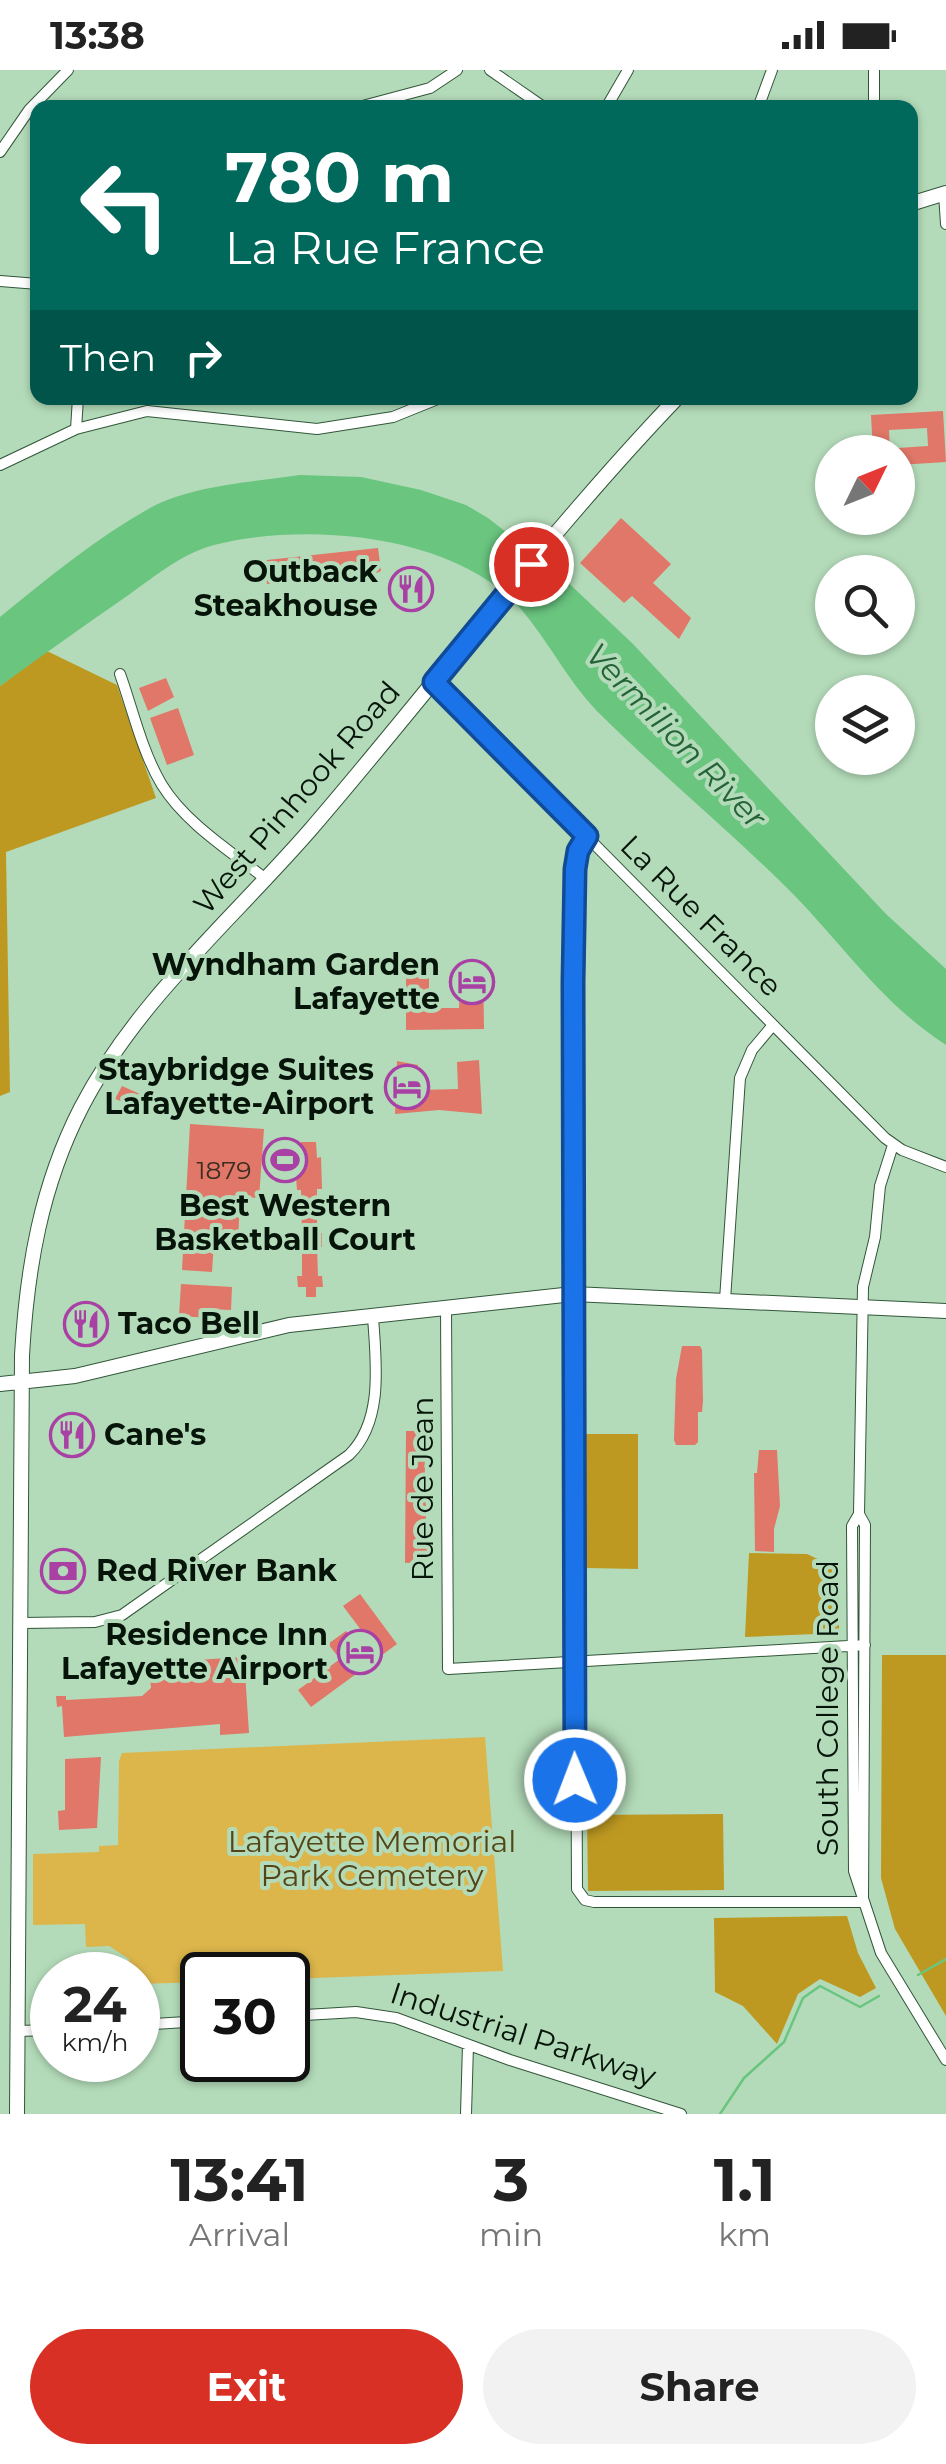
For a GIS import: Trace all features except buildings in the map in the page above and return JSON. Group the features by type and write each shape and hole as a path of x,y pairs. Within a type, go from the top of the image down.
{"main road":[{"path":"918,201 945,193"},
{"name":"West Pinhook Road","path":"17,2114 22,1384 26,1296 36,1233 51,1180 80,1110 110,1058 141,1017 267,880 608,470 670,405"},
{"path":"0,1384 75,1376 260,1330 574,1294 946,1311"}],"street":[{"path":"39,100 68,70"},
{"path":"385,100 430,88 457,70"},
{"path":"490,70 534,100"},
{"path":"611,100 628,70"},
{"path":"761,100 772,70"},
{"path":"874,70 874,100"},
{"path":"0,152 30,109"},
{"path":"945,193 946,224"},
{"path":"0,281 30,283"},
{"path":"76,429 78,405"},
{"path":"0,465 76,429 152,410 317,429 393,417 423,405"},
{"path":"120,674 161,783 196,822 267,880"},
{"name":"La Rue France","path":"434,682 893,1144 946,1167"},
{"path":"587,836 578,851 575,869 576,1884 581,1896 594,1902 863,1902"},
{"path":"725,1300 740,1078 752,1050 773,1025"},
{"name":"South College Road","path":"893,1144 880,1186 862,1306 859,1514 852,1526 853,1860 863,1902 888,1968 946,2060"},
{"name":"Rue de Jean","path":"446,1308 448,1669 574,1662"},
{"path":"22,1623 96,1622 122,1615 349,1455 364,1438 372,1415 373,1317"},
{"name":"South College Road","path":"859,1514 865,1525 863,1902"},
{"path":"574,1662 866,1645"},
{"name":"Industrial Parkway","path":"310,2015 370,2013 396,2018 681,2114"},
{"path":"18,2031 30,2031"},
{"path":"466,2114 468,2045"}],"green space":[{"name":"Lafayette Memorial Park Cemetery","path":"485,1737 503,1971 310,1978 310,1952 180,1952 180,1983 160,1983 160,1952 86,1947 85,1924 33,1925 33,1854 99,1852 99,1846 118,1845 122,1753"}],"shaded area":[{"path":"47,651 117,685 156,798 6,852 10,1092 0,1096 0,686"},
{"path":"586,1434 638,1434 638,1569 586,1568"},
{"path":"749,1553 807,1554 839,1569 839,1633 745,1637"},
{"path":"882,1655 946,1655 946,2016 895,1929 881,1878"},
{"path":"723,1814 724,1890 588,1891 587,1815"},
{"path":"847,1916 858,1953 876,1988 860,1997 820,1979 798,1994 777,2044 743,2006 715,1992 714,1918"}],"water":[{"name":"Vermilion River","path":"300,475 361,477 466,505 559,574 633,644 886,914 946,969 946,1045 900,1009 785,886 602,716 525,614 497,587 462,566 423,551 380,540 336,535 293,534 214,545 180,559 0,686 0,617 91,545 167,500 224,486"}],"waterway":[{"path":"918,1975 946,1959"},
{"path":"720,2114 744,2078 784,2042 803,1998 820,1986 860,2007 879,1996"}],"place":[{"name":"Outback Steakhouse","path":"411,589"},
{"name":"Wyndham Garden Lafayette","path":"472,982"},
{"name":"Staybridge Suites Lafayette-Airport","path":"407,1087"},
{"name":"Best Western Basketball Court","path":"285,1160"},
{"name":"Taco Bell","path":"86,1324"},
{"name":"Cane's","path":"72,1435"},
{"name":"Red River Bank","path":"63,1571"},
{"name":"Residence Inn Lafayette Airport","path":"360,1652"}],"route":[{"path":"531,564 434,682 587,836 578,851 575,869 573,982 575,1780"}]}
